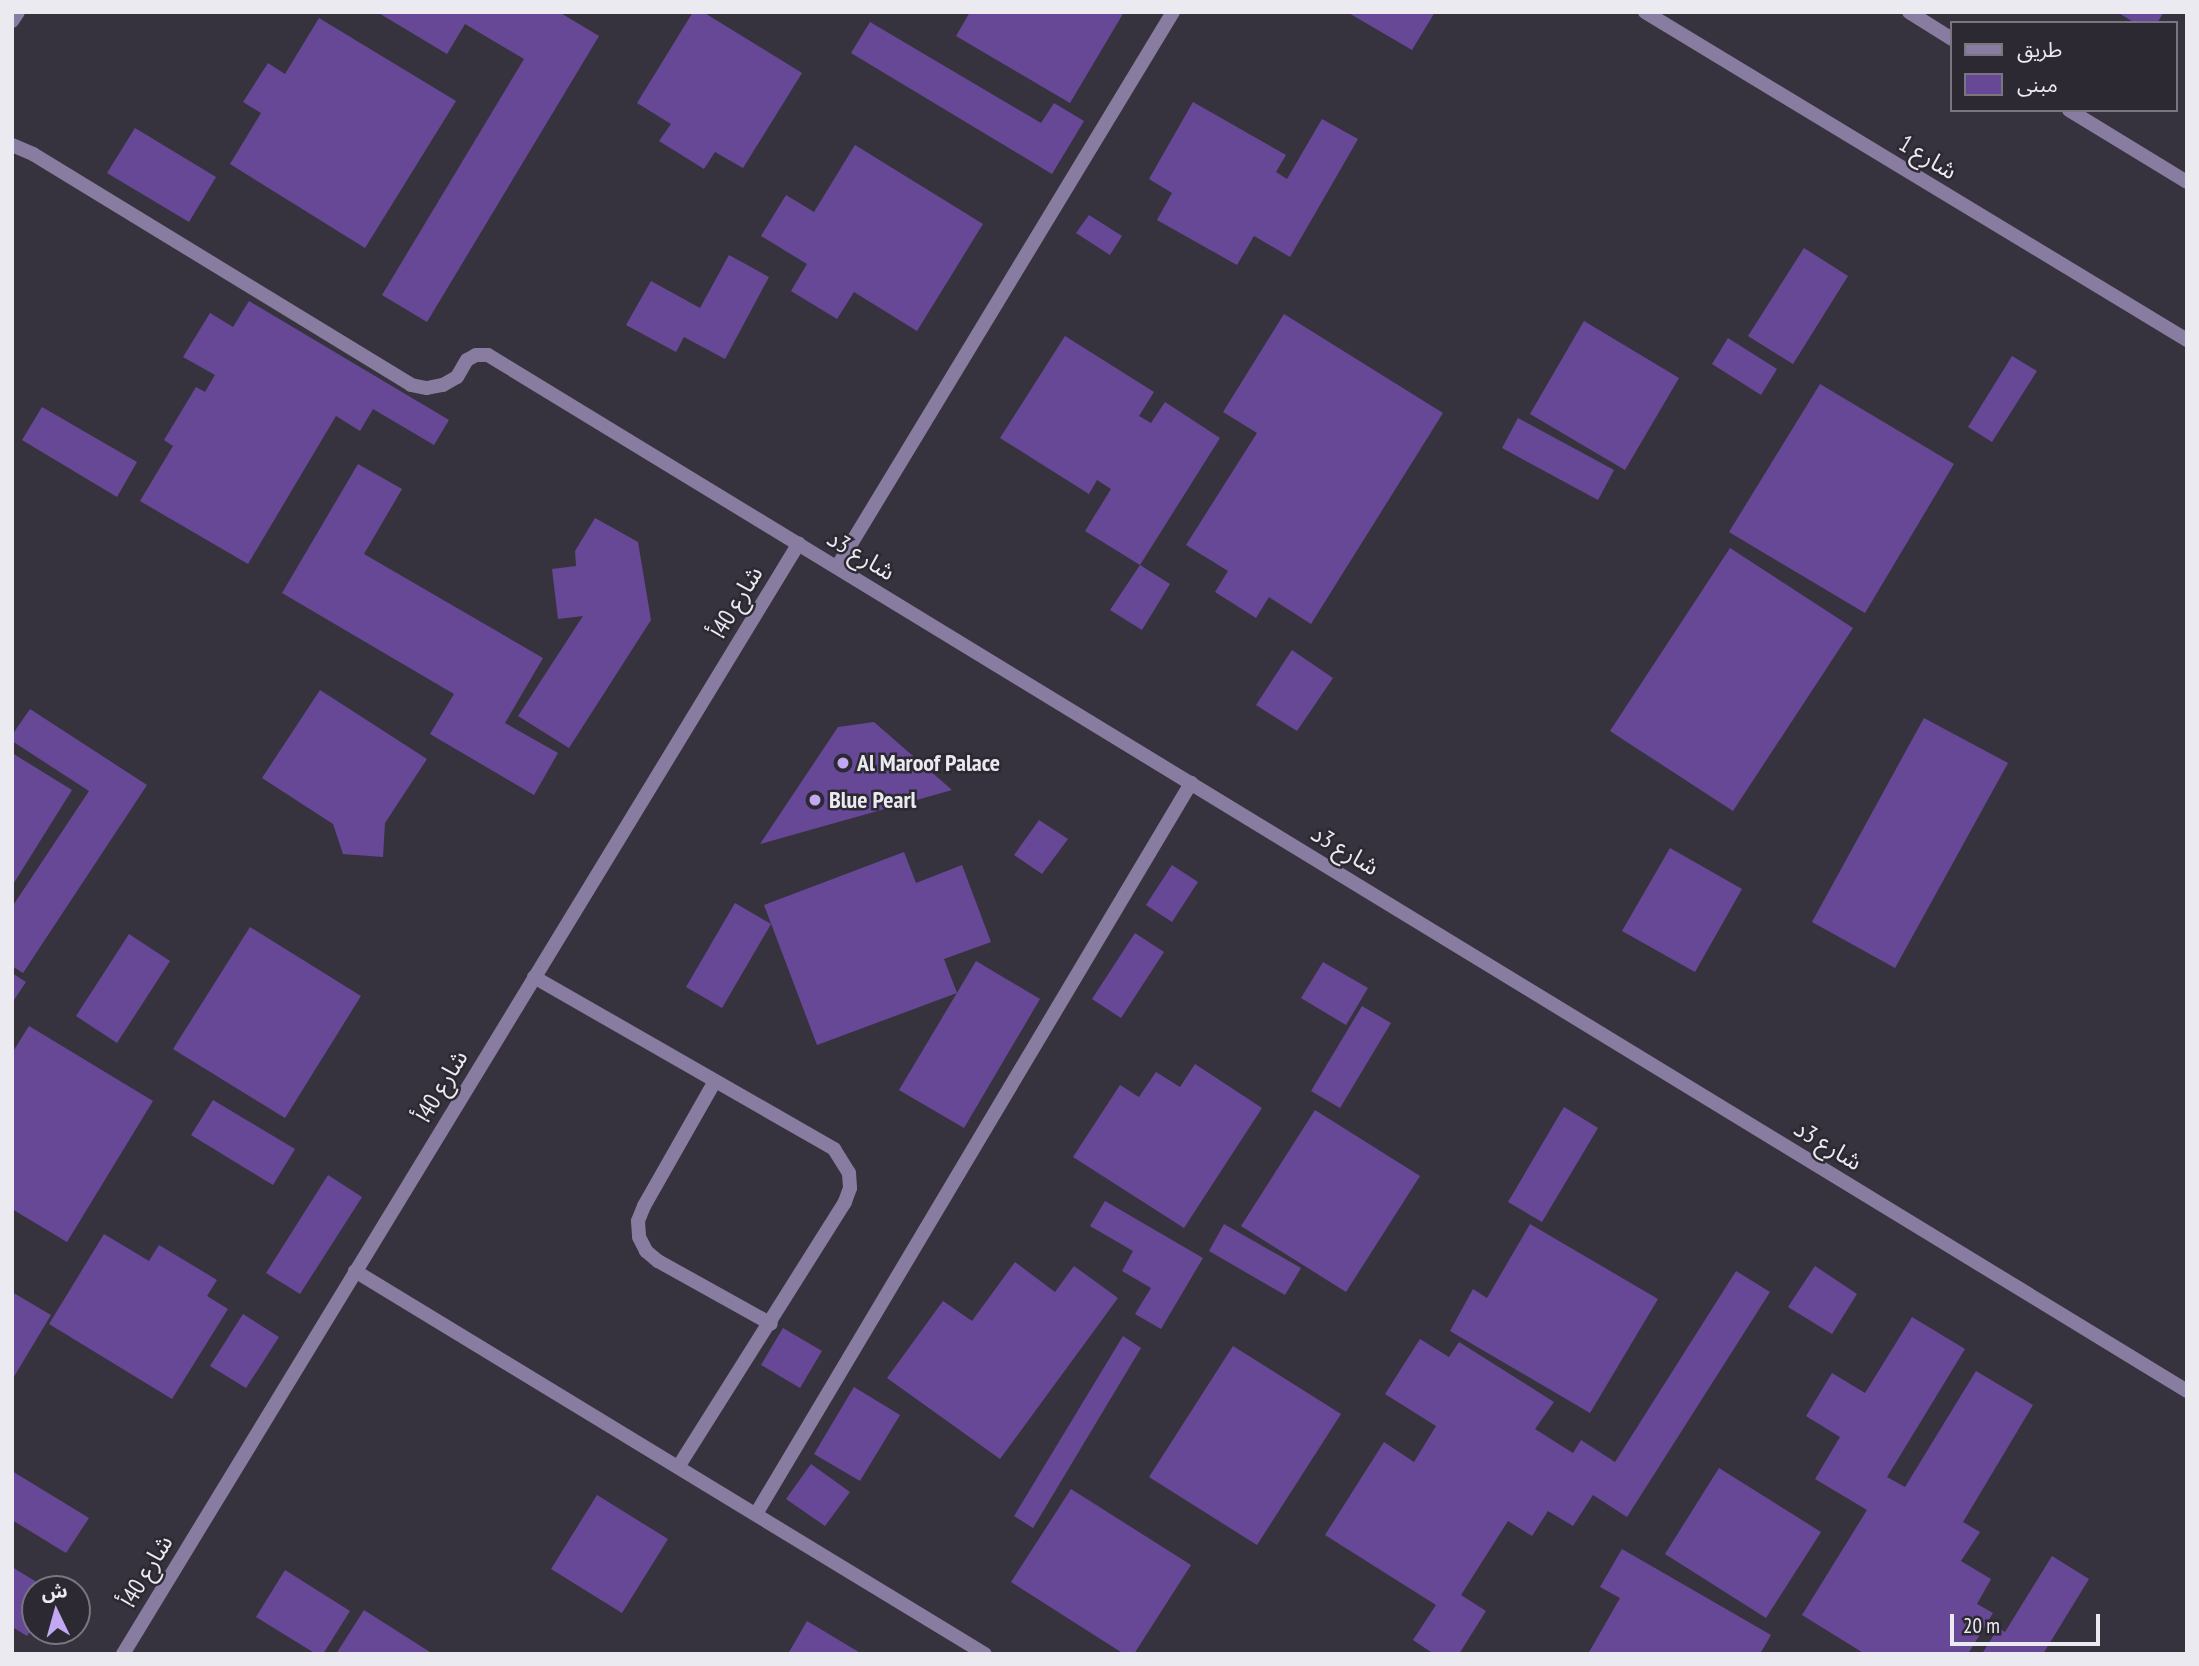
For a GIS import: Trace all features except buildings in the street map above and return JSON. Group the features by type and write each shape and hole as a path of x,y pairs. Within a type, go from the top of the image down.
{"street":[{"path":"12,21 18,12"},
{"path":"837,567 1173,12"},
{"name":"شارع 1","path":"1645,12 2187,340"},
{"path":"1909,12 1951,38"},
{"path":"2072,112 2187,182"},
{"name":"شارع 3د","path":"12,145 45,161 411,385 427,388 443,385 457,377 467,360 476,355 488,355 2187,1391"},
{"name":"شارع 40أ","path":"123,1654 799,544"},
{"path":"755,1514 1191,783"},
{"path":"534,977 834,1149 849,1173 850,1188 845,1202 771,1324 678,1467"},
{"path":"715,1081 644,1206 638,1221 639,1237 646,1251 658,1261 771,1324"},
{"path":"355,1271 985,1654"}],"place":[{"name":"Al Maroof Palace","path":"843,763"},
{"name":"Blue Pearl","path":"815,800"}]}
